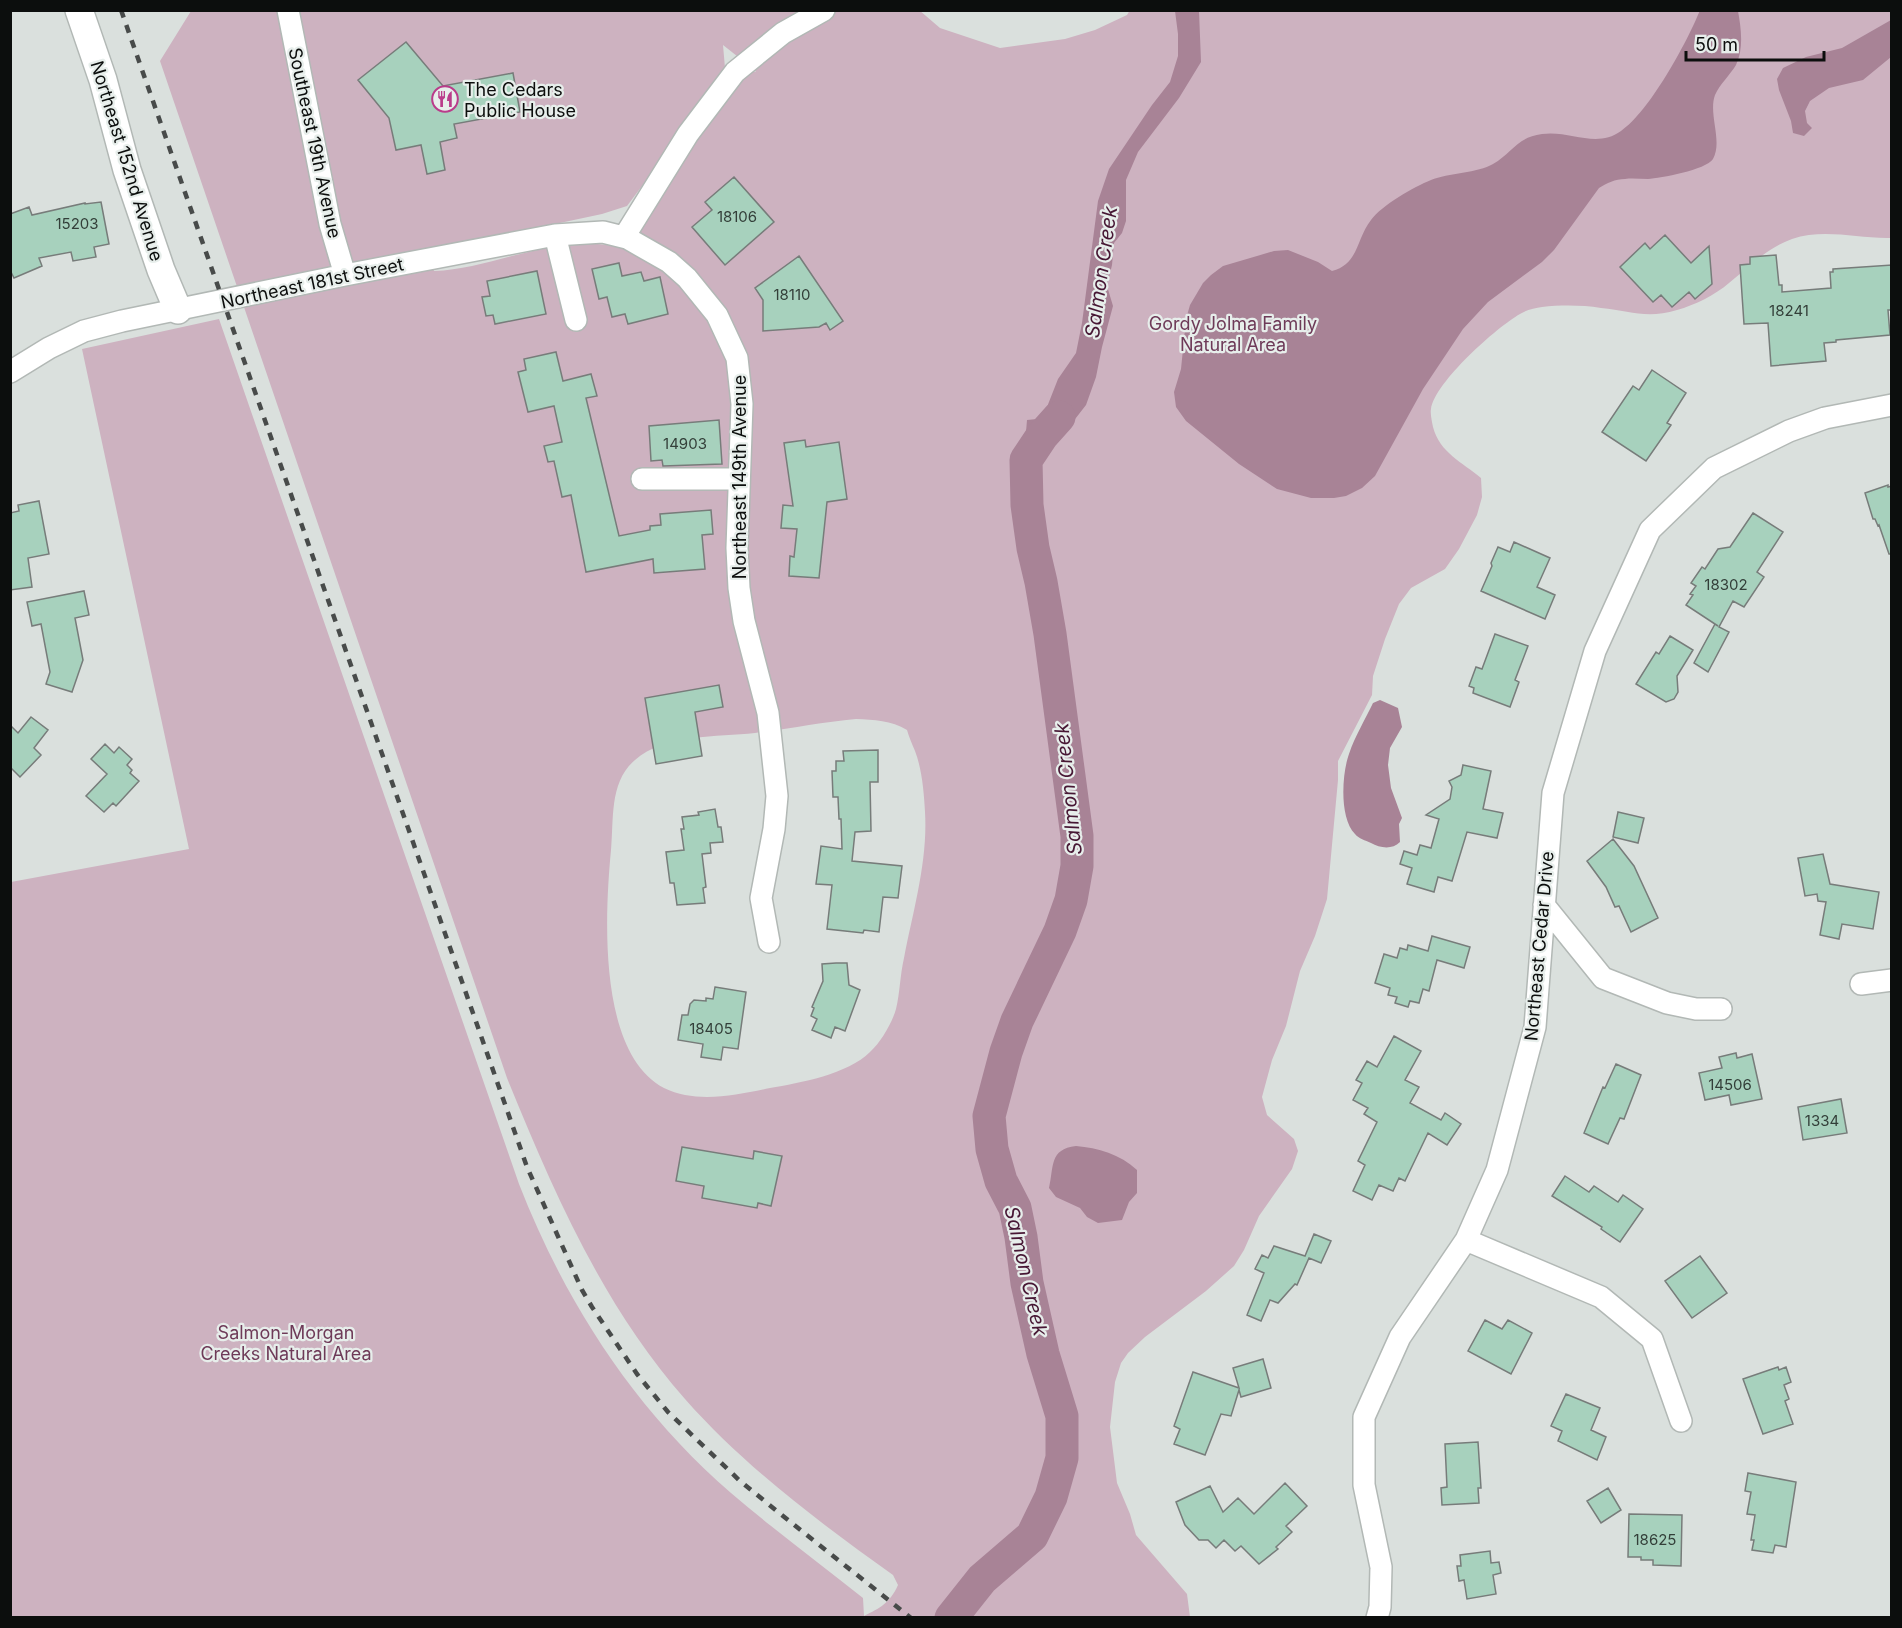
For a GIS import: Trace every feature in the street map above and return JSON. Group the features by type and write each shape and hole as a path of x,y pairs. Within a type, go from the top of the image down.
{"street":[{"name":"Northeast 152nd Avenue","path":"79,10 103,80 127,170 161,270 178,310"},
{"name":"Southeast 19th Avenue","path":"288,10 330,224 345,275"},
{"path":"624,237 688,134 735,72 783,33 824,10"},
{"name":"Northeast 181st Street","path":"10,372 49,348 84,331 122,321 555,235 603,232 624,237"},
{"path":"555,235 576,320"},
{"name":"Northeast 149th Avenue","path":"624,237 655,253 687,278 717,315 737,358 741,383 742,434 737,548 739,588 744,621 768,713 777,796 774,829 761,898 769,942"},
{"name":"Northeast Cedar Drive","path":"1377,1617 1380,1607 1381,1567 1364,1485 1364,1417 1400,1337 1466,1240 1497,1170 1535,1027 1553,793 1595,651 1650,531 1714,468 1789,431 1825,418 1892,405"},
{"path":"642,479 739,479"},
{"path":"1544,905 1603,978 1667,1003 1696,1009 1721,1008"},
{"path":"1861,984 1892,980"},
{"path":"1466,1240 1601,1297 1652,1339 1681,1421"}],"green space":[{"path":"919,10 940,28 1000,48 1065,39 1095,30 1127,15 1130,10 1891,11 1891,238 1817,234 1792,239 1767,252 1711,295 1691,305 1666,313 1639,313 1571,306 1528,310 1510,321 1468,356 1435,398 1431,413 1436,436 1452,456 1481,478 1482,497 1477,515 1459,549 1445,569 1411,588 1399,604 1373,676 1372,695 1338,761 1327,899 1300,971 1286,1026 1272,1060 1262,1097 1267,1115 1294,1139 1298,1151 1292,1169 1259,1216 1234,1266 1128,1353 1121,1363 1115,1382 1110,1427 1117,1483 1136,1535 1187,1594 1190,1617 11,1618 11,882 189,849 82,349 219,319 519,1184 558,1270 606,1351 633,1389 663,1426 731,1493 863,1598 864,1616 884,1604 898,1585 893,1575 838,1535 757,1470 685,1399 629,1326 582,1246 543,1163 507,1078 160,61 191,11","holes":["406,42 443,86 513,73 520,111 454,124 457,139 396,150 389,118 358,80","723,45 756,71 735,72 725,68","660,162 643,218 624,249 600,244 576,244 552,247 458,269 434,271 429,251 602,214 627,206","843,720 882,721 907,730 921,773 925,812 924,849 896,1009 892,1020 882,1038 870,1052 861,1060 837,1072 782,1086 717,1097 690,1096 664,1088 642,1070 627,1045 616,1014 610,980 607,909 614,802 621,779 635,760 661,745 676,741 755,733"]}],"water":[{"path":"1700,10 1738,11 1741,31 1739,58 1734,69 1717,91 1713,102 1717,144 1713,159 1702,167 1682,173 1648,179 1618,180 1599,188 1554,250 1542,262 1488,302 1463,329 1423,389 1375,476 1362,488 1346,496 1334,498 1311,498 1277,489 1239,464 1186,421 1176,407 1174,392 1181,369 1186,319 1190,305 1203,283 1211,275 1223,266 1274,251 1288,250 1318,262 1332,271 1341,268 1352,257 1366,227 1376,214 1399,197 1424,183 1487,167 1500,160 1526,138 1533,136 1552,133 1592,139 1612,136 1632,122 1655,93 1677,58"},
{"path":"1175,11 1199,11 1201,62 1179,98 1138,152 1126,180 1126,221 1122,233 1114,243 1107,286 1113,306 1096,377 1086,405 1072,423 1052,441 1024,456 1027,420 1037,419 1047,407 1058,379 1076,353 1098,201 1109,169 1170,82 1178,56"},
{"path":"1891,20 1891,57 1863,80 1829,88 1810,101 1805,111 1807,123 1812,128 1804,136 1793,133 1777,79 1783,68 1806,57 1842,48"},
{"path":"1380,700 1398,708 1402,727 1390,748 1388,765 1391,788 1402,818 1399,824 1400,842 1386,847 1375,845 1355,834 1346,817 1343,795 1345,772 1351,747 1373,703"},
{"path":"1076,1146 1108,1153 1137,1170 1137,1193 1129,1202 1122,1220 1098,1223 1087,1217 1080,1208 1056,1197 1049,1188 1057,1155 1067,1148"}],"building":[{"name":"The Cedars Public House","path":"406,42 443,86 513,73 520,112 454,124 457,138 440,142 445,170 427,174 421,145 396,150 389,118 358,80"},
{"path":"734,177 774,222 725,265 692,227 712,210 705,202"},
{"path":"101,202 109,244 94,247 96,257 73,261 71,252 39,258 42,266 14,278 10,270 10,214 29,207 32,215 85,203"},
{"path":"1665,235 1691,263 1709,246 1712,284 1695,299 1689,292 1672,307 1661,295 1653,302 1620,267 1645,243 1650,249"},
{"path":"1776,255 1779,285 1782,285 1782,292 1831,288 1830,272 1833,272 1833,269 1892,265 1892,310 1888,310 1890,335 1824,343 1826,361 1771,366 1768,323 1744,324 1740,265 1750,264 1750,257"},
{"path":"799,256 843,321 830,330 826,323 819,327 763,331 763,300 755,288"},
{"path":"619,263 622,276 641,272 644,281 660,277 668,314 628,324 625,314 612,317 607,297 599,299 592,269"},
{"path":"537,271 546,314 495,324 493,315 486,316 482,297 490,296 487,281"},
{"path":"556,352 563,381 591,374 597,396 586,398 619,536 650,530 650,526 661,525 660,514 711,510 713,534 702,535 705,569 654,573 653,559 586,572 571,495 562,497 554,461 548,462 544,446 562,442 554,406 528,412 518,372 526,370 524,359"},
{"path":"1652,370 1686,393 1667,423 1671,425 1646,461 1602,432 1633,386 1639,390"},
{"path":"719,420 722,464 663,466 662,460 651,461 649,426"},
{"path":"805,440 806,447 839,442 847,499 827,502 819,578 789,576 790,556 794,557 797,529 781,528 783,505 793,506 784,443"},
{"path":"1888,485 1888,487 1892,486 1892,554 1889,554 1879,525 1873,519 1865,493"},
{"path":"39,501 49,554 28,558 32,587 10,590 10,513 19,511 18,505"},
{"path":"1753,513 1783,532 1757,572 1764,577 1744,607 1733,601 1719,627 1729,632 1708,672 1694,663 1715,624 1686,605 1696,586 1691,583 1702,567 1705,569 1718,549 1730,547"},
{"path":"1514,542 1550,558 1537,587 1555,595 1545,619 1481,591 1498,547 1510,552"},
{"path":"84,591 89,615 75,618 83,660 72,692 46,684 50,672 41,624 32,626 27,602"},
{"path":"1495,634 1528,646 1515,680 1519,682 1510,707 1473,693 1474,688 1469,686 1476,667 1482,669"},
{"path":"1670,636 1693,650 1677,676 1678,692 1674,699 1666,702 1636,684 1656,652 1659,654"},
{"path":"719,685 723,707 695,712 702,756 656,764 645,698"},
{"path":"31,717 48,730 34,748 41,755 20,777 10,767 10,725 18,733"},
{"path":"105,744 114,753 119,747 132,759 127,765 132,770 130,773 139,781 116,806 113,803 104,812 86,796 107,774 91,759"},
{"path":"878,750 878,782 870,782 871,831 855,832 852,861 902,866 898,898 883,897 879,932 864,930 863,933 827,929 832,885 816,884 821,846 842,849 841,819 839,819 838,797 833,797 832,771 836,771 836,761 844,761 843,751"},
{"path":"1463,765 1491,771 1483,809 1503,813 1497,838 1467,832 1452,881 1438,877 1434,892 1407,884 1412,868 1400,864 1404,851 1417,855 1420,845 1431,848 1439,819 1426,815 1450,799 1452,787 1449,781 1461,775"},
{"path":"715,809 723,842 710,843 711,853 702,854 706,887 703,888 705,903 677,905 674,883 670,883 666,852 684,850 682,817 699,815 698,812"},
{"path":"1618,812 1644,818 1638,843 1613,837"},
{"path":"1613,839 1634,866 1658,918 1631,932 1619,906 1615,907 1606,887 1587,861"},
{"path":"1823,854 1830,884 1879,892 1873,929 1842,924 1839,939 1820,935 1826,902 1818,901 1817,894 1805,896 1798,858"},
{"path":"1432,936 1470,947 1464,968 1437,960 1429,991 1423,989 1419,1003 1410,1001 1408,1007 1395,1003 1397,997 1388,995 1390,988 1375,983 1384,954 1397,958 1400,948 1407,950 1408,945 1428,951"},
{"path":"847,963 849,985 860,990 845,1031 835,1027 831,1038 812,1030 817,1019 811,1016 814,1008 812,1007 823,981 822,964"},
{"path":"715,987 746,992 738,1049 723,1047 721,1060 701,1057 703,1044 678,1040 682,1015 688,1015 690,1004 694,1000 713,999"},
{"path":"1394,1036 1421,1051 1405,1080 1419,1087 1410,1103 1441,1120 1445,1113 1461,1124 1447,1145 1428,1133 1405,1181 1399,1178 1393,1191 1379,1185 1372,1200 1353,1191 1365,1165 1358,1161 1377,1122 1364,1114 1368,1108 1353,1100 1362,1083 1356,1080 1367,1061 1377,1067"},
{"path":"1736,1053 1737,1058 1752,1054 1762,1099 1731,1105 1729,1095 1705,1100 1699,1073 1722,1068 1719,1057"},
{"path":"1616,1064 1641,1075 1624,1119 1620,1118 1608,1144 1584,1133 1603,1087 1605,1088"},
{"path":"1841,1099 1847,1133 1803,1140 1798,1107"},
{"path":"682,1147 753,1159 754,1151 782,1156 771,1206 758,1203 757,1208 702,1198 704,1186 676,1181"},
{"path":"1565,1176 1589,1192 1594,1186 1618,1202 1623,1195 1643,1209 1620,1242 1601,1229 1602,1227 1552,1196"},
{"path":"1314,1234 1331,1241 1321,1263 1309,1258 1297,1285 1295,1284 1278,1303 1270,1300 1261,1321 1247,1315 1264,1273 1255,1269 1262,1255 1268,1258 1274,1246 1305,1256"},
{"path":"1700,1256 1727,1293 1692,1318 1665,1281"},
{"path":"1485,1320 1502,1329 1508,1320 1532,1333 1511,1374 1468,1351"},
{"path":"1263,1359 1271,1388 1241,1397 1239,1390 1231,1416 1221,1414 1205,1455 1174,1444 1180,1429 1174,1426 1193,1372 1239,1388 1233,1368"},
{"path":"1778,1367 1779,1370 1786,1367 1791,1382 1784,1385 1789,1399 1785,1401 1793,1424 1763,1434 1743,1379"},
{"path":"1566,1394 1600,1408 1591,1430 1606,1437 1597,1460 1558,1441 1562,1431 1551,1426"},
{"path":"1478,1442 1481,1488 1478,1488 1479,1503 1442,1505 1441,1488 1447,1487 1445,1444"},
{"path":"1748,1473 1796,1482 1786,1547 1775,1545 1773,1553 1752,1550 1754,1540 1751,1540 1755,1515 1747,1514 1751,1492 1745,1491"},
{"path":"1285,1483 1307,1506 1286,1526 1292,1532 1276,1547 1278,1549 1259,1564 1241,1546 1235,1551 1224,1540 1216,1548 1208,1540 1199,1540 1185,1525 1176,1502 1210,1486 1223,1512 1238,1498 1254,1514"},
{"path":"1608,1488 1621,1510 1601,1523 1587,1501"},
{"path":"1629,1514 1682,1515 1681,1566 1653,1565 1653,1560 1628,1557"},
{"path":"1490,1551 1491,1563 1499,1562 1501,1573 1493,1575 1496,1594 1467,1599 1464,1580 1459,1581 1457,1566 1461,1566 1460,1555"}],"waterway":[{"name":"Salmon Creek","path":"951,1618 982,1579 1032,1536 1051,1497 1062,1458 1062,1416 1043,1354 1027,1283 1015,1208 1001,1181 992,1149 989,1116 1017,1021 1060,931 1071,900 1077,866 1077,836 1050,634 1027,505 1026,460 1042,436 1059,417"}],"railway":[{"path":"121,10 527,1167 582,1290 637,1374 668,1412 739,1480 911,1618"}],"place":[{"name":"The Cedars Public House","path":"445,99"}],"park label":[{"name":"Gordy Jolma Family Natural Area","path":"1233,333"},
{"name":"Salmon-Morgan Creeks Natural Area","path":"286,1342"}]}
